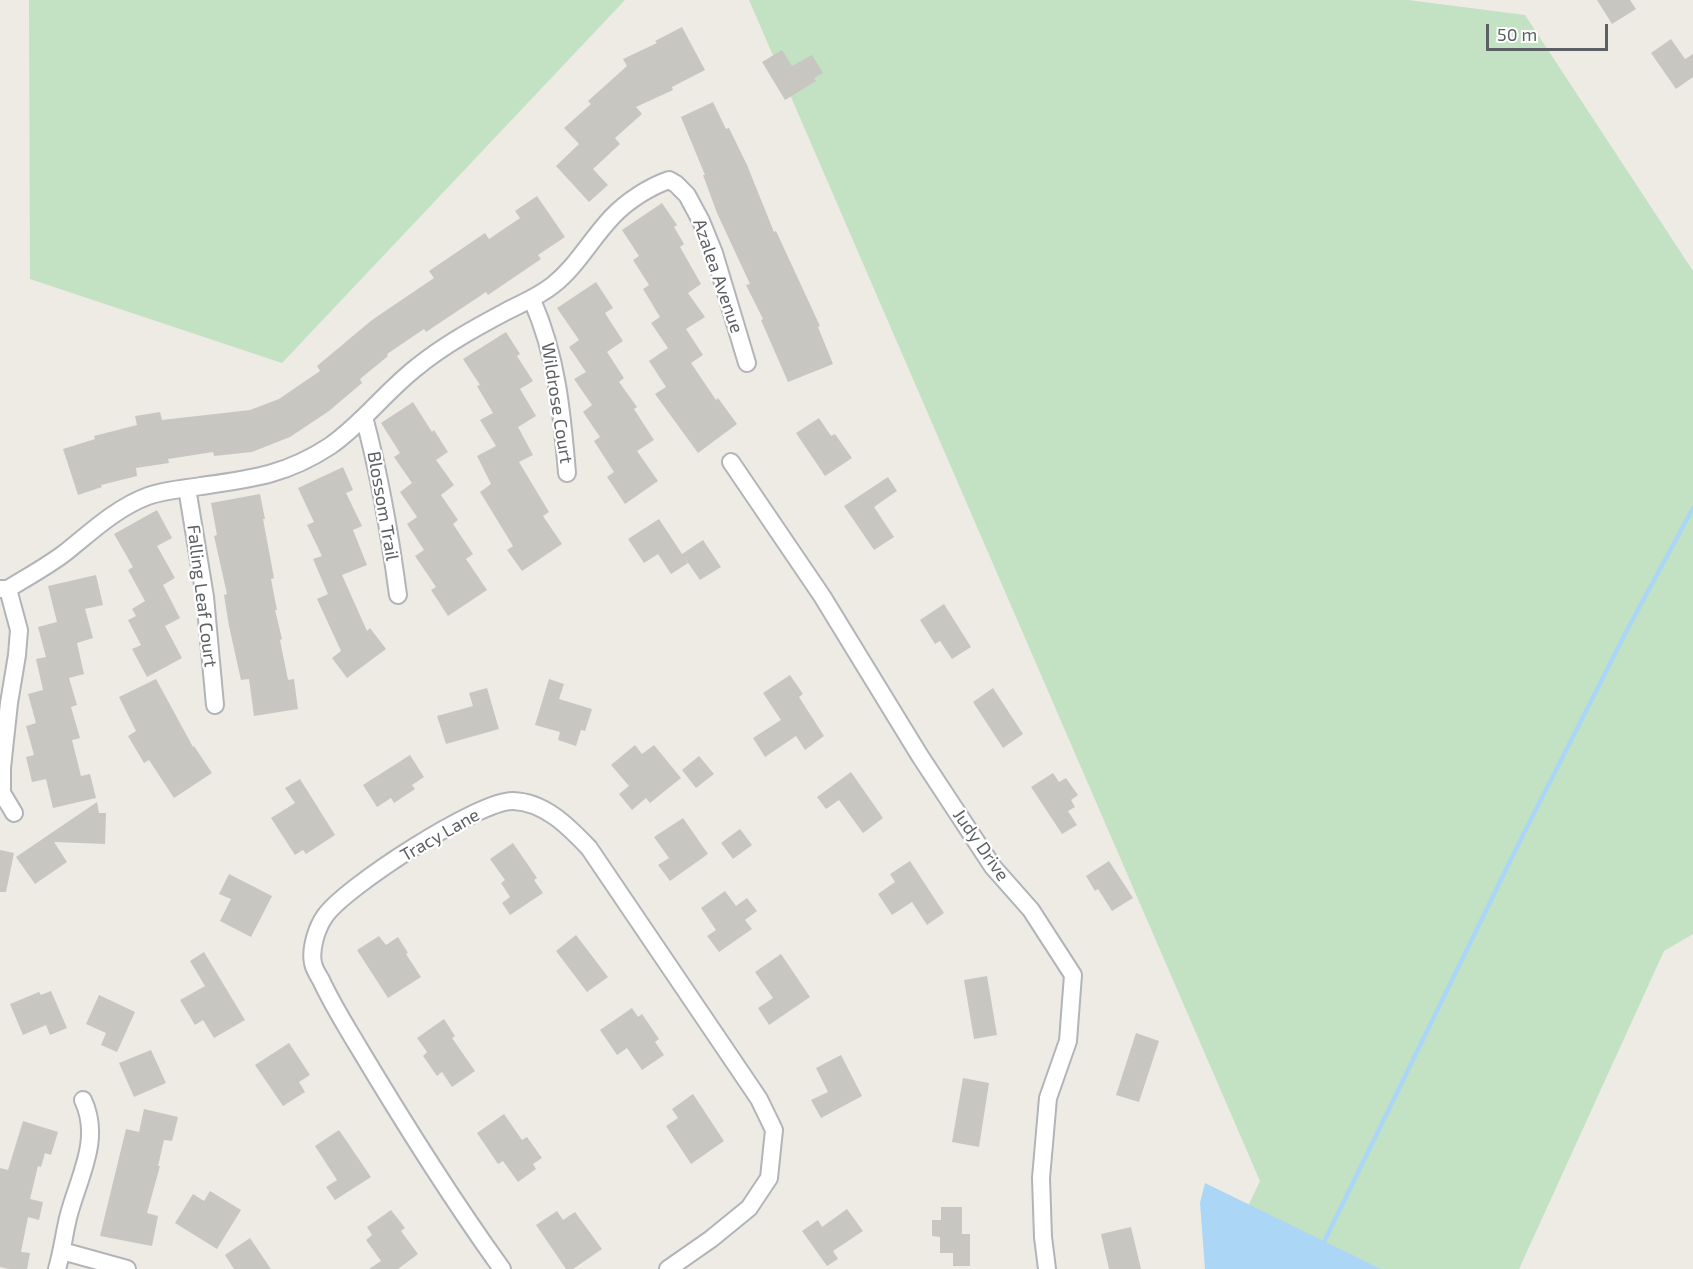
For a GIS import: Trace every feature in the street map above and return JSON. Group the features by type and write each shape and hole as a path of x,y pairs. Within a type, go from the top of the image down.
{"street":[{"name":"Azalea Avenue","path":"532,300 554,285 574,265 613,216 640,195 669,180 685,192 701,220 714,253 747,363"},
{"path":"14,813 2,793 2,768 19,630 4,589 64,554 96,526 147,496 270,476 332,445 417,366 460,337 532,300"},
{"name":"Wildrose Court","path":"532,300 551,349 561,406 567,472"},
{"name":"Blossom Trail","path":"364,417 382,491 398,595"},
{"name":"Judy Drive","path":"731,462 822,596 920,756 993,867 1031,910 1073,975 1068,1041 1048,1098 1041,1178 1043,1237 1047,1269"},
{"name":"Falling Leaf Court","path":"187,488 205,597 214,705"},
{"name":"Tracy Lane","path":"502,1269 399,1114 328,996 313,963 315,938 325,916 350,890 452,824 497,803 514,801 538,808 556,817 589,848 759,1099 774,1130 769,1178 749,1208 711,1239 668,1269"},
{"path":"57,1269 86,1162 91,1134 90,1118 83,1100"},
{"path":"62,1251 127,1269"}],"green space":[{"path":"29,0 625,0 282,363 30,279"},
{"path":"749,0 1408,0 1525,15 1693,271 1693,934 1664,951 1519,1269 1218,1269 1260,1181"}],"water":[{"path":"1205,1183 1381,1269 1205,1269 1200,1203"}],"building":[{"path":"1597,0 1630,0 1636,9 1612,24"},
{"path":"682,27 705,70 672,87 673,90 636,107 642,114 615,138 620,144 593,169 608,185 589,202 556,166 579,144 564,128 591,104 588,101 627,66 623,59 657,43 655,41"},
{"path":"1671,39 1685,59 1693,54 1693,77 1676,89 1651,53"},
{"path":"782,50 792,66 812,55 823,73 814,78 816,81 785,100 762,62"},
{"path":"713,102 747,165 774,232 776,231 820,326 818,327 833,364 788,382 761,320 763,319 746,285 750,284 717,213 703,175 705,175 681,117"},
{"path":"537,196 565,237 538,255 541,259 488,295 486,292 426,332 424,329 387,354 388,356 360,379 362,383 329,411 290,437 252,452 214,456 213,452 168,459 169,463 136,468 137,476 101,485 102,487 78,495 63,449 95,439 94,436 137,425 135,416 160,412 162,420 250,410 279,399 320,371 317,366 372,320 434,278 429,271 485,233 489,239 520,218 515,211"},
{"path":"662,203 677,225 674,227 684,244 680,247 701,284 688,293 705,317 686,329 703,355 691,363 716,400 718,398 737,424 698,453 655,394 666,387 649,361 668,348 651,323 660,317 643,289 649,285 633,260 639,256 622,230"},
{"path":"596,282 613,308 605,313 623,341 607,352 624,378 619,382 637,407 634,409 654,440 637,451 658,481 625,504 607,477 614,472 594,441 600,437 583,412 592,405 574,379 586,372 569,347 579,340 557,308"},
{"path":"506,332 520,354 517,356 533,381 520,389 536,416 518,427 533,455 519,462 549,512 543,516 562,544 522,571 507,550 513,546 480,492 491,484 477,456 496,446 480,420 493,413 477,386 480,385 463,359"},
{"path":"413,402 448,452 436,460 454,485 441,495 458,520 453,524 473,554 466,559 487,590 448,616 431,590 436,587 415,556 424,550 407,524 417,517 400,492 412,483 394,457 400,453 381,423"},
{"path":"819,418 831,436 835,434 852,458 825,476 796,433"},
{"path":"343,467 353,490 346,493 362,526 353,530 367,565 342,575 367,631 370,628 386,649 347,678 332,658 341,651 317,599 328,594 313,559 322,556 307,525 314,522 298,488"},
{"path":"888,477 897,491 874,507 894,537 874,550 844,506"},
{"path":"260,494 274,578 271,579 282,639 280,640 288,680 294,679 298,709 254,716 249,679 241,680 229,626 224,595 227,594 214,536 217,535 211,503"},
{"path":"157,510 172,538 157,546 175,578 163,585 180,618 165,626 182,658 147,677 132,649 141,645 128,620 136,616 132,609 145,601 128,570 133,567 114,534"},
{"path":"659,519 688,563 671,574 658,554 644,563 628,539"},
{"path":"703,540 721,567 700,580 682,554"},
{"path":"96,575 103,605 85,609 93,638 77,643 84,674 69,678 77,705 71,707 80,738 72,740 81,776 90,774 96,798 53,808 46,779 32,782 26,757 34,755 26,726 36,723 28,694 43,690 36,659 46,657 38,627 57,622 48,586"},
{"path":"944,604 971,647 952,659 940,641 935,644 920,620"},
{"path":"790,675 803,694 799,697 824,736 805,750 796,736 765,757 753,738 781,720 763,693"},
{"path":"156,679 193,747 212,773 174,798 149,760 144,763 128,736 136,731 119,697"},
{"path":"549,679 564,684 559,699 592,709 585,731 581,730 576,746 558,740 560,732 535,725"},
{"path":"487,688 499,729 446,744 437,716 473,706 469,693"},
{"path":"993,688 1023,734 1003,748 973,702"},
{"path":"635,745 642,754 654,745 681,778 650,803 646,798 632,810 619,794 629,786 611,765"},
{"path":"410,755 424,777 412,785 415,789 394,803 391,798 377,807 363,785"},
{"path":"699,756 714,774 696,788 682,770"},
{"path":"851,772 883,818 863,833 839,800 826,809 817,797"},
{"path":"1053,773 1059,782 1066,778 1078,795 1071,800 1075,807 1068,811 1077,825 1062,834 1031,787"},
{"path":"300,779 335,835 306,854 303,850 295,855 271,818 295,803 285,788"},
{"path":"97,802 99,813 106,813 105,844 54,842 67,862 35,884 16,857"},
{"path":"683,818 708,854 670,881 658,865 669,858 654,837"},
{"path":"740,829 752,845 733,859 721,843"},
{"path":"513,843 537,878 534,880 543,893 510,915 502,903 510,897 501,883 505,880 490,859"},
{"path":"0,850 14,853 6,892 0,892"},
{"path":"910,861 944,913 927,925 912,902 892,915 878,894 895,882 890,874"},
{"path":"1109,861 1133,898 1112,911 1098,889 1095,891 1086,876"},
{"path":"229,874 272,896 251,937 220,921 231,899 219,894"},
{"path":"725,891 736,906 747,898 757,911 745,920 752,929 719,952 707,936 716,930 701,908"},
{"path":"576,935 608,977 587,992 556,951"},
{"path":"379,936 386,945 398,937 421,977 388,998 357,950"},
{"path":"204,952 245,1020 214,1038 203,1020 195,1025 180,1000 205,986 190,961"},
{"path":"781,954 810,997 769,1025 758,1008 773,998 755,972"},
{"path":"987,976 997,1035 974,1039 964,980"},
{"path":"51,991 67,1028 50,1035 46,1025 23,1035 10,1004 39,992 41,995"},
{"path":"99,995 135,1012 117,1052 101,1045 106,1033 86,1024"},
{"path":"632,1008 638,1017 642,1014 659,1039 655,1042 664,1055 642,1070 627,1048 617,1055 600,1030"},
{"path":"444,1019 455,1036 452,1038 475,1071 452,1087 442,1072 437,1076 423,1056 427,1052 417,1038"},
{"path":"1136,1033 1159,1041 1139,1102 1116,1095"},
{"path":"289,1043 310,1075 299,1082 305,1092 283,1106 255,1065"},
{"path":"151,1050 166,1083 134,1097 119,1063"},
{"path":"841,1055 862,1096 821,1118 811,1100 828,1092 816,1068"},
{"path":"963,1078 989,1083 979,1147 952,1142"},
{"path":"693,1094 724,1141 691,1164 666,1126 678,1118 672,1109"},
{"path":"144,1109 178,1117 172,1141 164,1140 158,1166 160,1166 147,1213 158,1216 152,1246 100,1236 126,1129 139,1132"},
{"path":"504,1114 522,1140 527,1137 542,1158 533,1164 536,1169 518,1182 503,1161 498,1164 477,1133"},
{"path":"23,1121 58,1132 51,1155 45,1153 41,1167 38,1166 30,1199 43,1202 39,1220 28,1217 21,1252 30,1253 27,1269 9,1269 0,1267 0,1168 8,1170"},
{"path":"339,1130 371,1177 335,1200 326,1187 337,1180 315,1146"},
{"path":"210,1191 241,1210 217,1249 175,1223 193,1194 204,1201"},
{"path":"941,1207 962,1207 962,1234 970,1234 970,1266 953,1266 953,1253 940,1253 940,1237 932,1236 932,1220 941,1220"},
{"path":"847,1209 863,1231 833,1251 838,1259 827,1266 802,1231 818,1220 822,1227"},
{"path":"391,1210 405,1228 401,1231 418,1254 398,1269 369,1269 381,1261 366,1240 372,1235 367,1227"},
{"path":"557,1211 563,1220 575,1212 602,1249 573,1269 566,1269 536,1225"},
{"path":"1131,1227 1141,1269 1109,1269 1101,1234"},
{"path":"250,1238 271,1269 234,1269 225,1255"}],"waterway":[{"path":"1325,1240 1518,845 1626,632 1693,508"}]}
